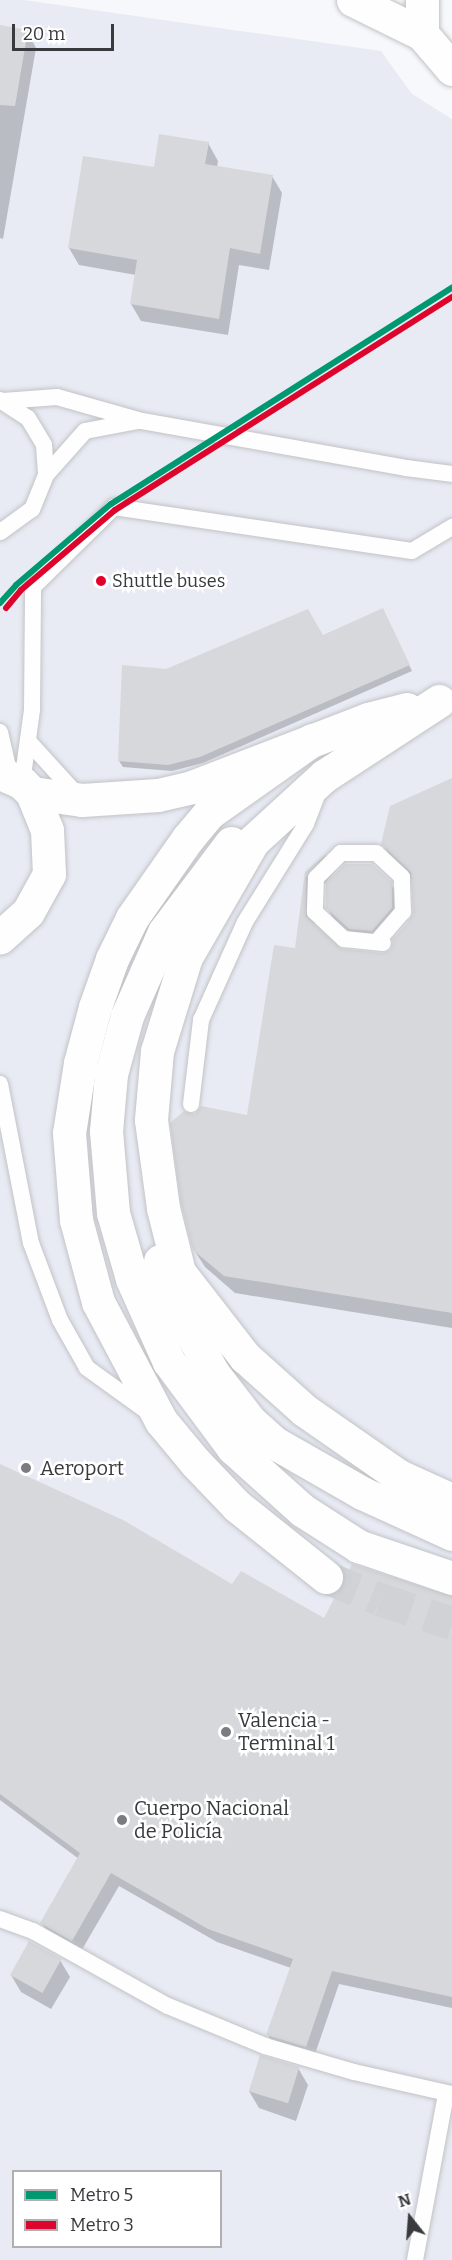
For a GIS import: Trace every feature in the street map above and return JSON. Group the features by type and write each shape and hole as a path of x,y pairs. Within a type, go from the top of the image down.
{"street":[{"path":"353,0 422,34 452,69"},
{"path":"422,0 422,34"},
{"path":"16,781 82,800 158,795 192,787 368,719 446,698"},
{"path":"446,698 324,776 253,841 186,957 157,1051 151,1120 143,1161 152,1237 174,1301 213,1373 250,1421 273,1442 362,1492 452,1534"},
{"path":"312,740 209,813 188,838 132,918 112,959 80,1063 69,1133 76,1220 98,1302 161,1421 195,1462 237,1506 326,1577"},
{"path":"324,776 283,787 253,814 164,933 127,1016 111,1074 106,1131 113,1213 132,1279 169,1362 233,1448 302,1510 358,1546 452,1578"},
{"path":"0,937 28,912 50,874 47,830 16,781"},
{"path":"151,1120 163,1208 179,1272 245,1357 304,1410 399,1476 452,1500"}],"lane":[{"path":"1,400 57,397 142,421 406,468 452,474"},
{"path":"1,400 28,418 39,436 44,445 46,475"},
{"path":"1,535 32,509 46,475 85,431 142,421"},
{"path":"406,468 452,462"},
{"path":"406,468 452,483"},
{"path":"16,781 28,741 32,710 33,587 114,507 412,551 452,527"},
{"path":"0,732 16,781"},
{"path":"28,741 82,800"},
{"path":"191,1104 201,1020 245,922 306,824 324,776"},
{"path":"388,937 373,942 363,941 353,940 344,939 315,912 316,878 333,861 341,853 376,853 402,877 403,912 380,938 371,939 362,941 344,944 318,926 309,896 320,868 345,850 377,853 400,873 406,903 388,937"},
{"path":"0,1084 31,1243 60,1320 87,1368 161,1421"},
{"path":"0,1919 33,1931 168,2006 265,2046 354,2072 449,2094 415,2260"}],"shaded area":[{"path":"0,0 24,0 381,51 412,94 452,119 452,2260 0,2260"}],"building":[{"path":"0,25 28,30 15,106 0,105"},
{"path":"159,134 209,142 205,164 273,175 260,254 230,248 219,319 130,304 137,260 68,248 83,156 154,167"},
{"path":"383,608 410,665 200,757 168,765 118,761 122,665 166,669 308,609 323,635"},
{"path":"452,778 452,1313 224,1276 193,1250 181,1204 170,1123 184,1111 195,1114 201,1106 247,1115 274,945 295,948 305,872 327,852 306,877 306,916 342,949 382,953 391,950 393,939 411,919 413,912 411,872 381,844 390,806"},
{"path":"345,864 372,864 392,882 392,908 372,931 349,929 326,908 326,882"},
{"name":"Valencia - Terminal 1","path":"0,1464 123,1520 232,1584 241,1571 324,1618 352,1564 452,1596 452,1997 332,1971 306,2047 266,2035 293,1959 208,1929 111,1873 72,1941 40,1923 80,1853 0,1794"},
{"path":"29,1941 61,1959 42,1993 10,1975"},
{"path":"260,2055 299,2067 288,2103 249,2091"}],"tunnel":[{"path":"326,1577 380,1599 452,1623"}],"metro line":[{"name":"5","path":"0,603 16,585 111,504 452,288"},
{"name":"3","path":"6,608 21,590 115,510 452,297"}],"place":[{"name":"Shuttle buses","path":"101,581"},
{"name":"Aeroport","path":"26,1468"},
{"name":"Valencia - Terminal 1","path":"226,1732"},
{"name":"Cuerpo Nacional de Policía","path":"122,1820"}]}
